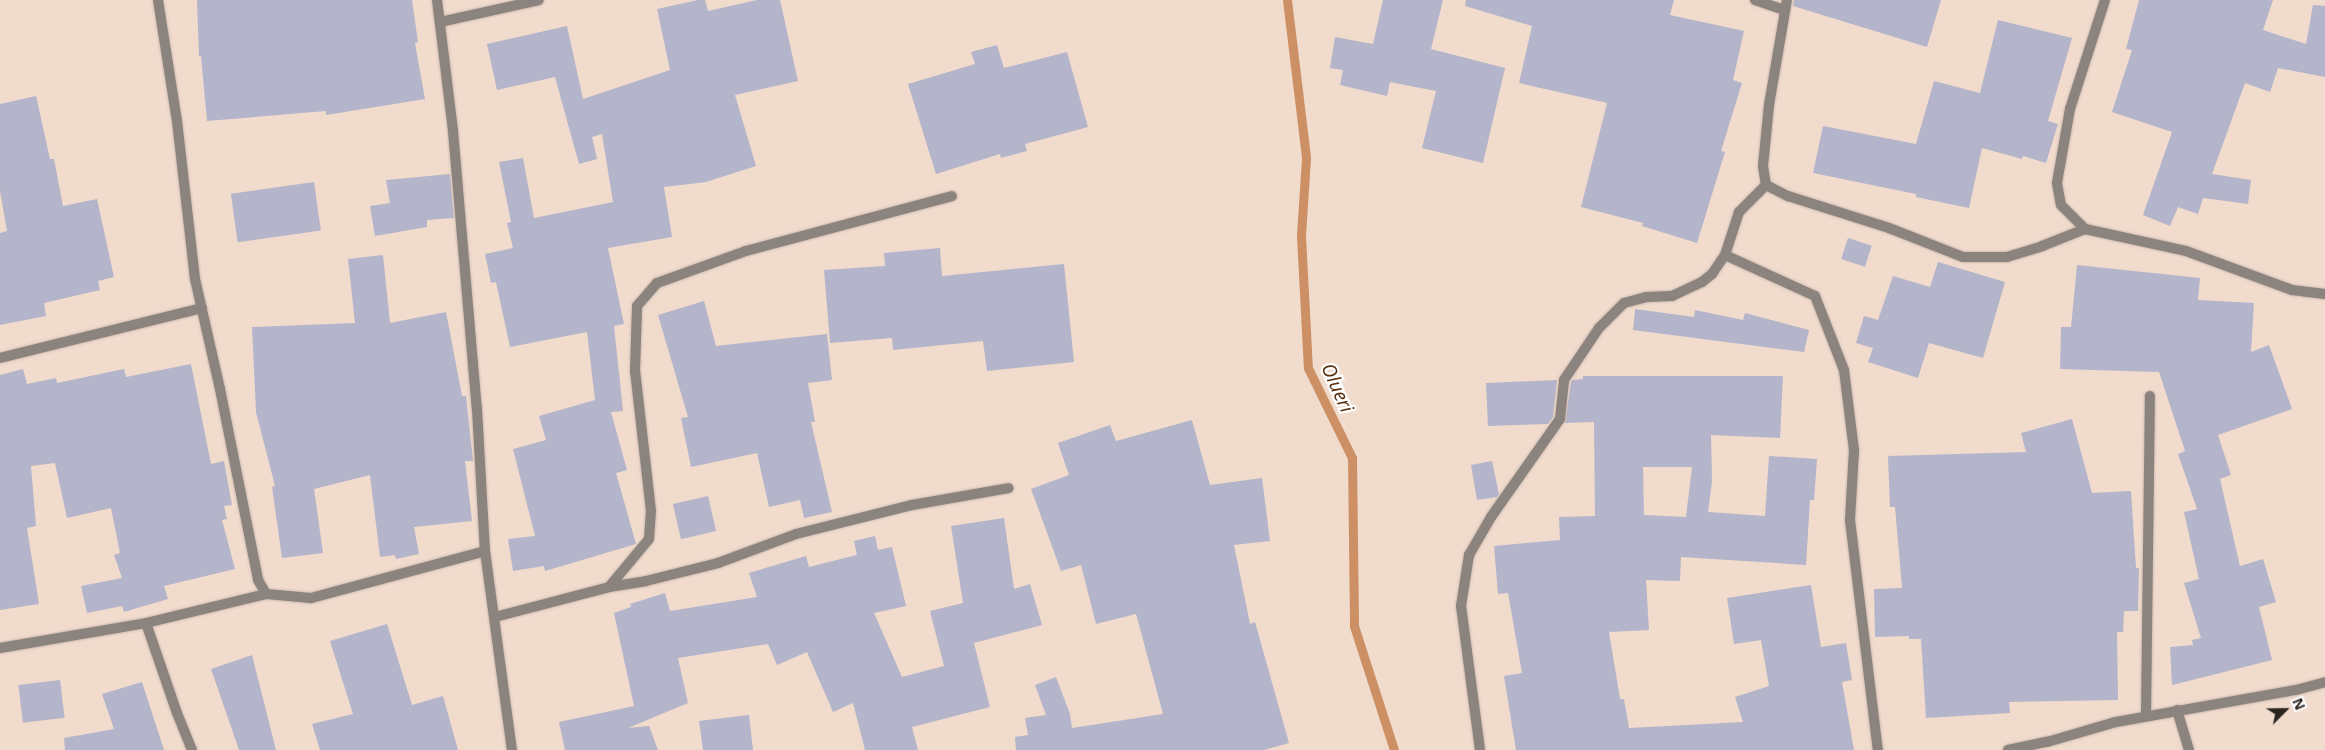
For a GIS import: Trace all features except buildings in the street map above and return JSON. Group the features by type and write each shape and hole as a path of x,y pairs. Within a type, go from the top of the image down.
{"street":[{"path":"158,0 177,121 195,279 220,389 258,580 266,594"},
{"path":"437,0 453,131 477,409 485,551 512,750"},
{"path":"440,22 539,0"},
{"path":"1755,0 1786,5 1762,166 1766,185"},
{"path":"2105,0 2070,109 2057,182 2061,205 2085,229 2186,251 2292,290 2325,294"},
{"path":"1766,185 1788,196 1889,228 1963,257 2007,256 2042,246 2085,229"},
{"path":"1480,750 1461,606 1469,555 1491,518 1560,419 1564,380 1599,328 1624,303 1646,297 1672,296 1702,282 1712,274 1725,255 1739,212 1766,185"},
{"path":"609,587 649,539 652,511 635,371 637,306 656,282 746,251 952,196"},
{"path":"1725,255 1815,296 1844,370 1854,450 1850,520 1878,750"},
{"path":"0,358 202,308"},
{"path":"2146,716 2150,396"},
{"path":"495,617 609,587 646,581 718,563 796,534 893,510 1009,488"},
{"path":"0,648 146,623 266,594 311,598 485,551"},
{"path":"146,623 177,713 192,750"},
{"path":"2008,750 2047,742 2146,716 2296,690 2325,682"},
{"path":"2177,710 2189,750"}],"waterway":[{"name":"Olueri","path":"1287,0 1306,158 1301,236 1308,368 1352,458 1354,626 1394,750"}]}
